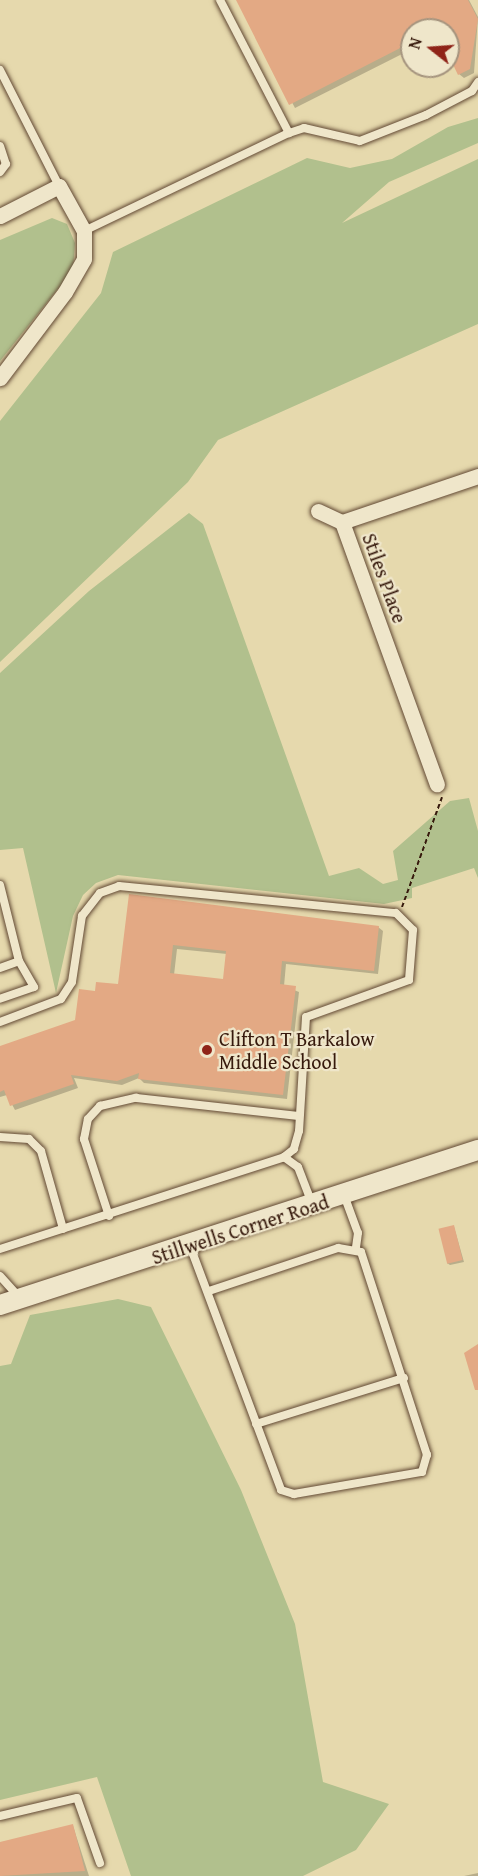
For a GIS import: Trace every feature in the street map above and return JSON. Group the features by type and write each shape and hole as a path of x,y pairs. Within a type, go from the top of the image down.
{"street":[{"path":"0,216 59,186 84,231 84,259 70,284 0,378"},
{"name":"Stiles Place","path":"437,784 342,522 478,476"},
{"path":"318,511 342,522"},
{"name":"Stillwells Corner Road","path":"0,1305 190,1246 478,1150"}],"lane":[{"path":"220,0 289,133"},
{"path":"0,70 59,186"},
{"path":"84,231 289,133 304,128 360,141 426,115 472,91 478,82"},
{"path":"0,146 6,164 0,172"},
{"path":"0,885 19,962 34,987 0,999"},
{"path":"0,1022 61,999 72,982 82,916 100,893 119,886 399,915 413,930 410,980 306,1017 297,1142 284,1158 109,1216 0,1249"},
{"path":"0,968 19,962"},
{"path":"109,1216 84,1139 88,1119 100,1106 136,1098 299,1116"},
{"path":"0,1137 29,1139 40,1151 63,1229"},
{"path":"284,1158 298,1167 312,1205"},
{"path":"190,1246 209,1291 278,1486 286,1492 413,1476 426,1467 427,1455 368,1266 356,1248 358,1233 344,1194"},
{"path":"209,1291 338,1248 356,1248"},
{"path":"0,1276 21,1299"},
{"path":"256,1424 404,1378"},
{"path":"0,1816 77,1798 100,1863"}],"path":[{"path":"399,915 443,803 437,784"}],"green space":[{"path":"478,118 478,143 389,182 342,223 478,159 478,324 218,440 188,482 0,662 0,421 101,293 113,252 307,158 350,168 392,159 448,127"},
{"path":"52,218 67,224 75,243 73,270 0,361 0,240"},
{"path":"189,513 203,524 329,876 359,868 383,884 398,880 393,851 450,801 469,798 478,831 478,878 474,868 412,888 412,898 384,904 118,875 96,883 83,895 73,916 56,993 23,848 0,850 0,673 89,591"},
{"path":"118,1299 151,1307 241,1490 295,1624 323,1782 389,1804 356,1850 303,1876 131,1876 97,1777 0,1800 0,1366 11,1364 30,1315"}],"building":[{"path":"236,0 468,0 478,19 470,69 460,74 460,18 400,18 400,48 289,105"},
{"path":"129,894 379,926 374,971 282,961 280,984 296,986 283,1095 138,1079 139,1073 117,1081 71,1075 74,1084 10,1106 4,1090 0,1092 0,1046 75,1020 79,989 95,991 96,982 118,984","holes":["173,945 226,951 223,979 170,973"]},
{"path":"454,1225 463,1260 447,1264 438,1229"},
{"path":"478,1344 478,1390 475,1390 464,1353"},
{"path":"73,1824 85,1871 0,1876 0,1842"}],"place":[{"name":"Clifton T Barkalow Middle School","path":"207,1050"}]}
